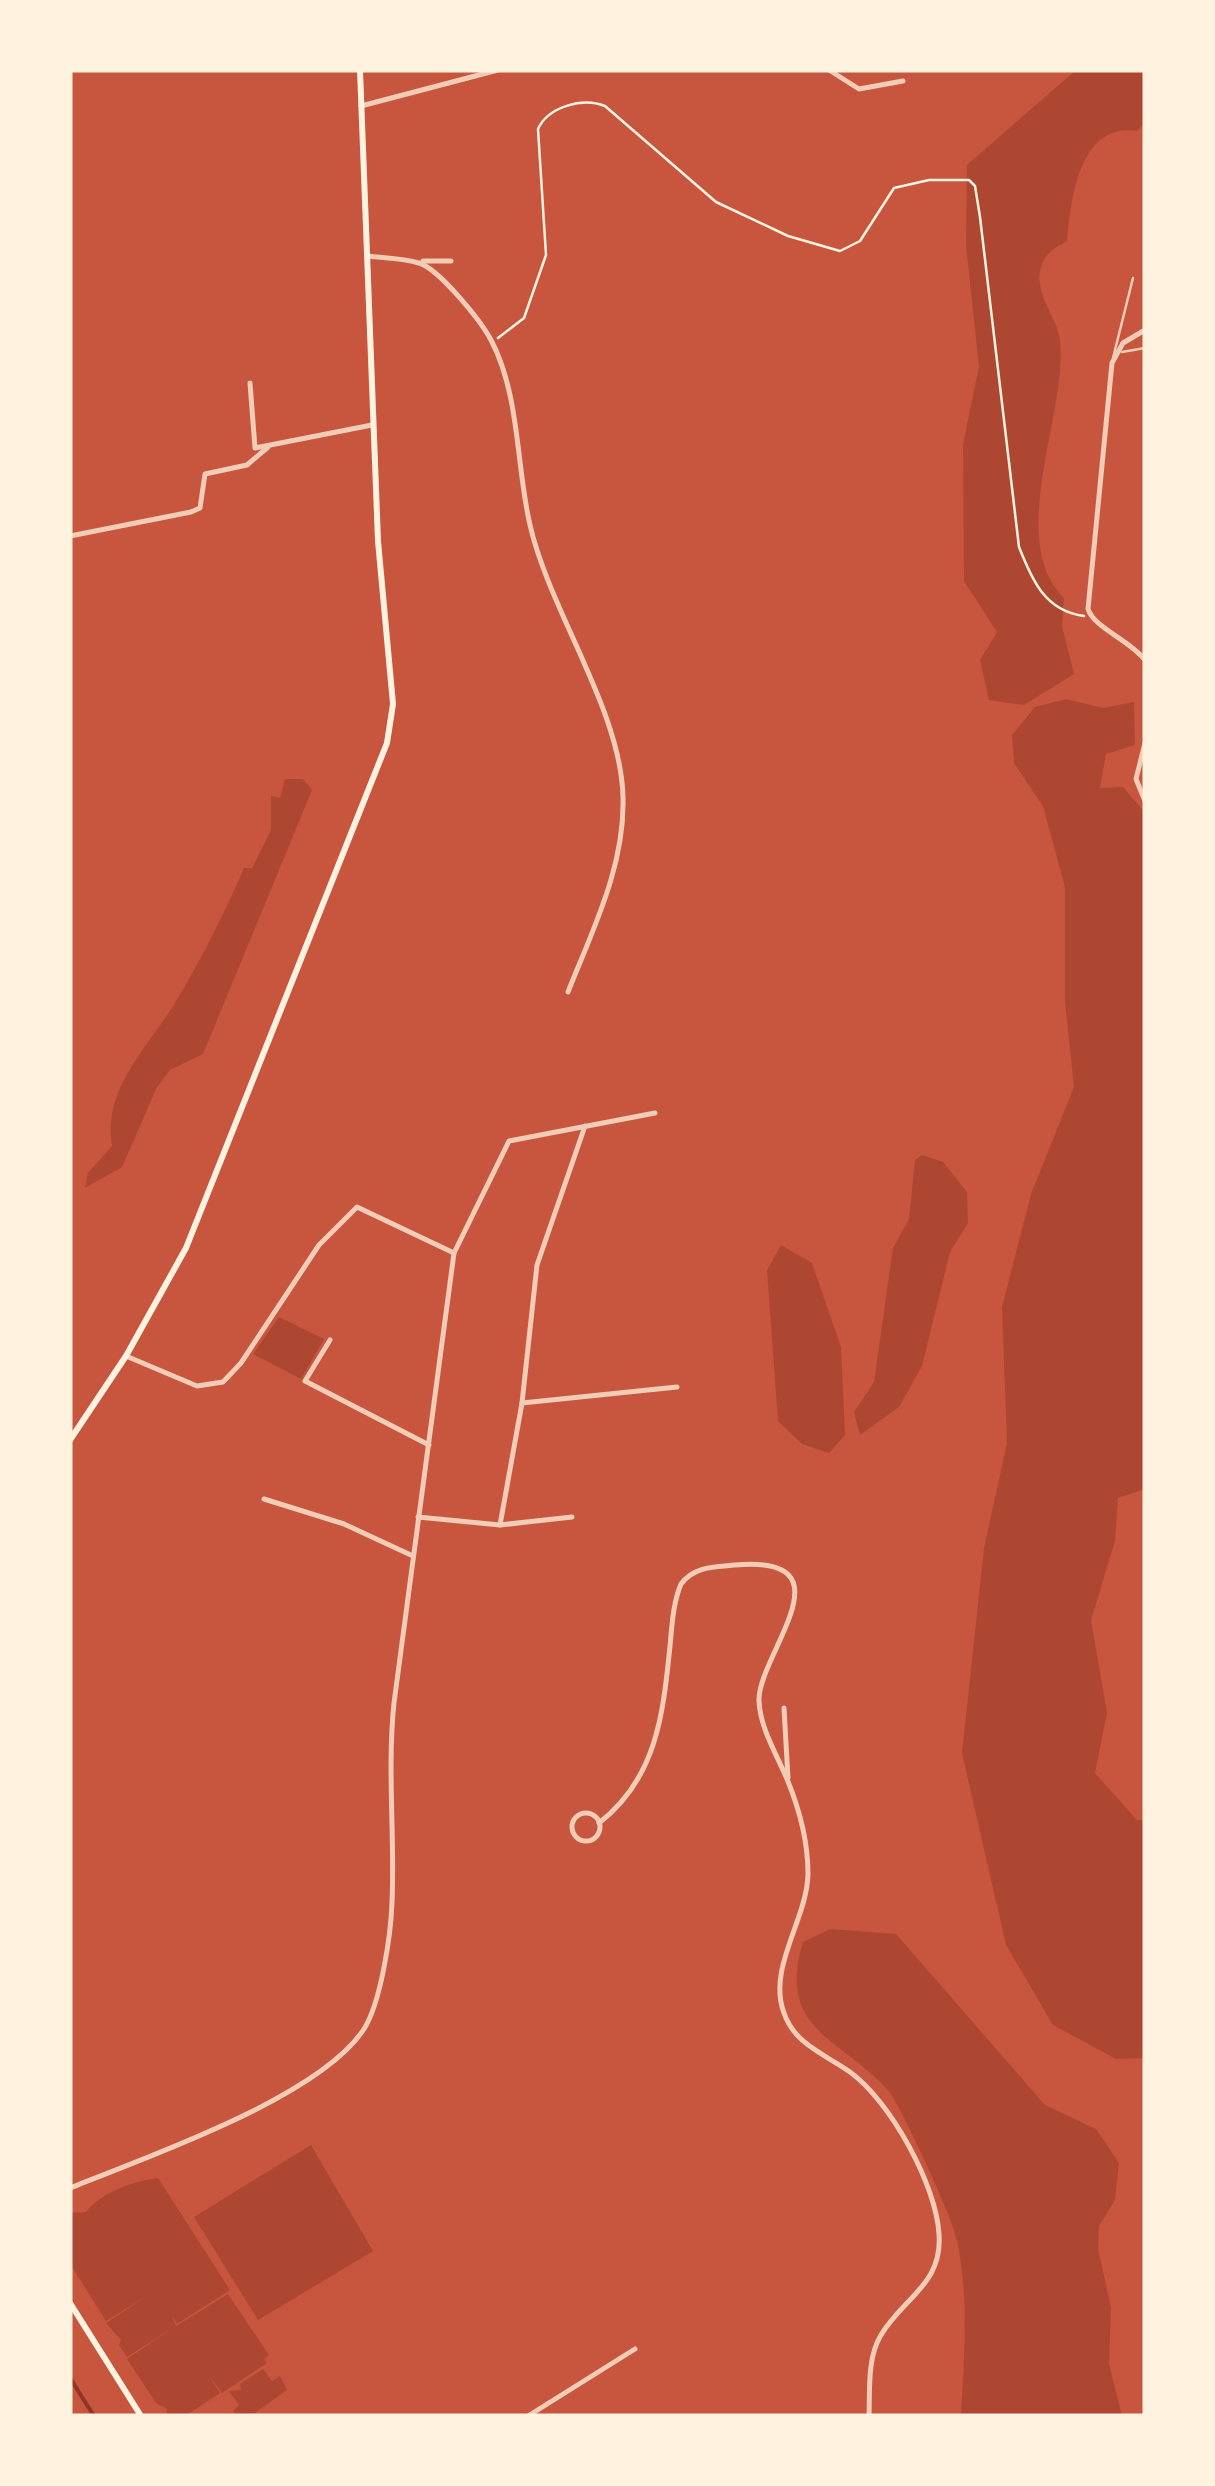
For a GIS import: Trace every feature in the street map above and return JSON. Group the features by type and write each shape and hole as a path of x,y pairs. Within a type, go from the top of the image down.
{"main road":[{"path":"70,1440 165,1292 205,1206 387,743 393,704 372,425 360,70"},
{"path":"70,2303 141,2416"}],"street":[{"path":"361,106 497,70"},
{"path":"829,70 859,89 903,81"},
{"path":"366,256 450,261"},
{"path":"410,261 438,274 492,341 518,439 525,501 539,557 607,724 622,782 623,822 615,871 568,992"},
{"path":"1145,330 1125,340 1113,360 1090,617 1128,641 1145,660"},
{"path":"250,383 256,448 372,425"},
{"path":"70,536 192,512 200,508 200,480 205,474 247,465 268,448"},
{"path":"1145,743 1136,779 1145,801"},
{"path":"70,2188 198,2136 269,2100 333,2059 365,2027 392,1906 391,1733 454,1252 508,1141 655,1113"},
{"path":"500,1525 522,1403 537,1265 585,1126"},
{"path":"126,1356 197,1386 223,1382 241,1363 319,1245 357,1207 454,1252"},
{"path":"330,1340 305,1381 428,1446"},
{"path":"522,1403 677,1387"},
{"path":"264,1499 344,1524 412,1556"},
{"path":"418,1516 500,1525 572,1517"},
{"path":"599,1824 586,1813 574,1820 572,1829 580,1840 589,1841 596,1836 599,1824 633,1790 650,1759 662,1710 676,1594 684,1578 702,1568 762,1564 778,1569 792,1587 794,1613 763,1679 759,1700 805,1841 808,1873 780,1984 784,2016 802,2042 850,2072 890,2116 921,2175 939,2232 936,2264 928,2283 888,2325 876,2345 869,2416"},
{"path":"784,1708 788,1781"},
{"path":"528,2416 635,2349"}],"lane":[{"path":"1113,360 1133,278"},
{"path":"1113,360 1126,349 1145,348"}],"path":[{"path":"492,341 524,318 542,270 547,240 538,129 545,117 570,106 590,102 605,106 716,202 788,236 840,251 860,241 894,188 929,180 969,180 974,186 980,217 1019,547 1042,596 1066,612 1090,617"}],"shaded area":[{"path":"1076,70 1145,70 1145,123 1137,131 1118,131 1103,138 1091,150 1076,184 1067,241 1051,251 1041,267 1040,287 1060,341 1060,370 1043,474 1040,543 1047,573 1064,598 1062,626 1074,674 1024,705 989,700 980,660 997,632 964,581 963,444 979,367 966,245 967,165"},
{"path":"1066,699 1103,708 1134,702 1135,745 1106,754 1100,788 1123,787 1145,813 1145,1489 1118,1498 1115,1541 1091,1620 1107,1713 1095,1773 1137,1820 1145,1820 1145,2058 1116,2059 1053,2025 1006,1945 962,1753 984,1548 1007,1443 1002,1307 1031,1194 1074,1087 1065,1002 1065,887 1043,806 1014,763 1012,735 1035,707"},
{"path":"285,779 303,779 312,790 203,1054 170,1070 157,1087 122,1167 85,1188 88,1173 112,1146 113,1109 126,1075 188,980 244,868 252,868 271,830 271,796 280,798"},
{"path":"922,1155 943,1162 967,1192 968,1223 950,1252 922,1366 899,1407 860,1435 854,1412 874,1382 893,1248 909,1219 915,1160"},
{"path":"781,1245 812,1263 841,1347 845,1435 829,1453 802,1444 778,1421 767,1270"},
{"path":"279,1317 324,1339 301,1379 253,1354"},
{"path":"830,1929 896,1934 1045,2105 1096,2129 1119,2163 1115,2200 1099,2226 1098,2249 1111,2307 1109,2364 1122,2416 961,2416 964,2301 960,2255 951,2222 890,2093 819,2031 799,1996 797,1972 803,1942"},
{"path":"311,2145 373,2251 258,2320 194,2217"},
{"path":"158,2178 230,2290 177,2324 172,2316 176,2326 228,2294 269,2355 264,2359 267,2363 222,2393 208,2374 220,2393 185,2416 166,2416 167,2409 156,2403 127,2359 173,2328 127,2357 119,2345 121,2340 106,2323 147,2296 106,2321 70,2264 70,2213 86,2212 119,2189"},
{"path":"263,2369 272,2381 280,2376 287,2390 251,2416 237,2416 233,2411 239,2405 229,2391 241,2390 240,2384"}],"waterway":[{"path":"70,2378 94,2416"}]}
